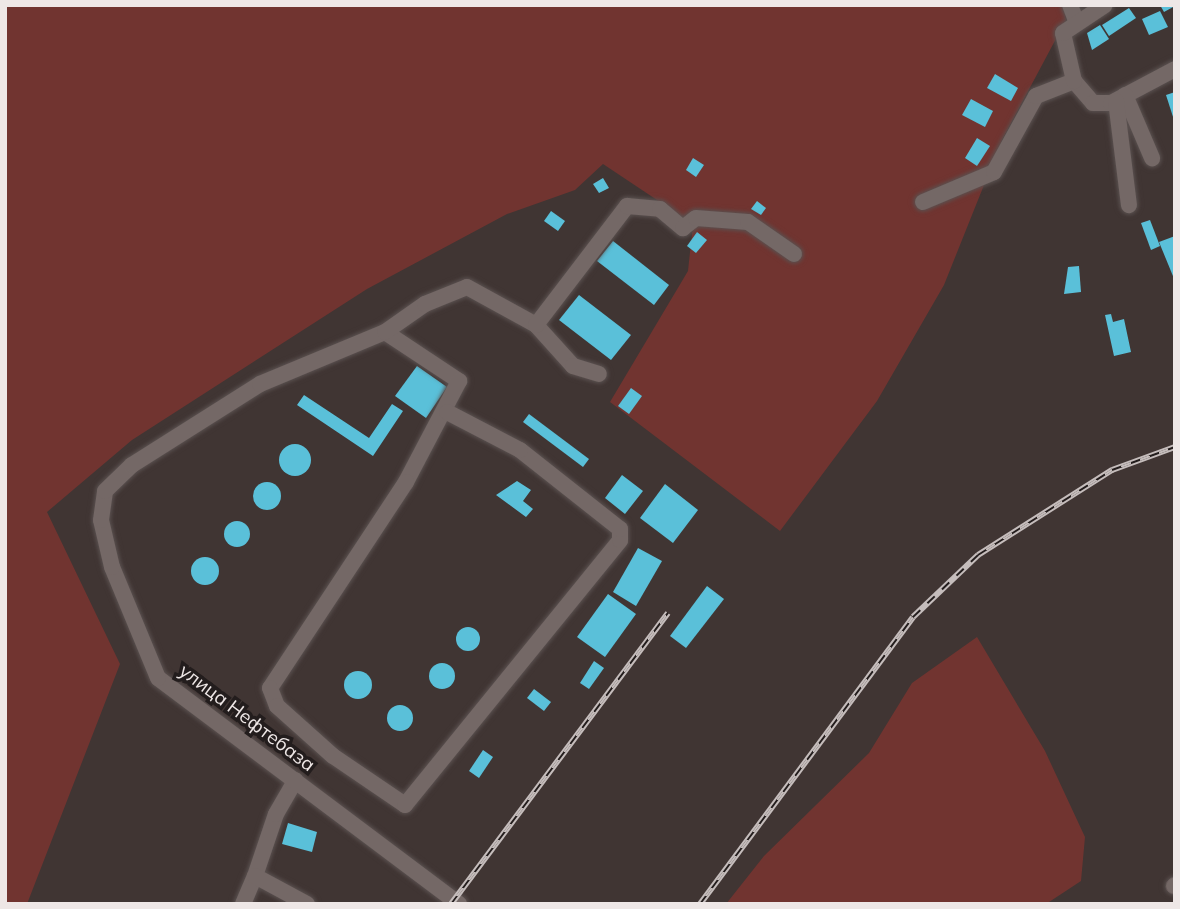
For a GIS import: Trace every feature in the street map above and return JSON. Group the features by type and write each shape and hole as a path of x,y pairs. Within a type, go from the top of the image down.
{"street":[{"path":"1070,5 1077,23"},
{"path":"1105,5 1063,33 1074,81 1093,103 1121,98 1175,69"},
{"path":"923,202 993,172 1036,96 1074,81"},
{"path":"1121,98 1152,159"},
{"path":"1121,98 1129,205"},
{"path":"599,374 573,366 536,326 627,206 660,209 683,228 696,218 748,222 794,254"},
{"name":"улица Нефтебаза","path":"459,904 158,678 112,567 101,520 105,491 132,465 260,384 385,332 425,304 467,287 536,326"},
{"path":"385,332 459,381 447,412 270,688 276,706 333,756 405,805 620,540 620,529 520,450 447,412"},
{"path":"243,904 275,814 296,780"},
{"path":"255,876 307,904"}],"shaded area":[{"path":"5,5 1063,5 1066,20 1002,140 944,285 877,401 780,531 610,402 688,271 693,224 603,164 575,190 507,214 367,289 132,440 47,512 120,664 27,904 5,904"},
{"path":"977,637 1045,751 1085,837 1081,881 1046,904 726,904 764,856 869,753 912,683"}],"building":[{"path":"1160,5 1175,5 1175,6 1164,12"},
{"path":"1129,8 1136,18 1109,36 1102,25"},
{"path":"1160,11 1168,27 1149,35 1142,19"},
{"path":"1100,25 1109,39 1092,50 1087,33"},
{"path":"995,74 1018,88 1011,101 987,88"},
{"path":"1175,92 1175,120 1174,120 1166,95"},
{"path":"971,99 993,111 985,127 962,115"},
{"path":"977,138 990,146 977,166 965,158"},
{"path":"693,158 704,165 696,177 686,170"},
{"path":"603,178 609,188 599,193 593,184"},
{"path":"757,201 766,208 761,215 751,209"},
{"path":"551,211 565,221 558,231 544,221"},
{"path":"1150,220 1160,246 1151,250 1141,223"},
{"path":"697,232 707,240 696,253 687,246"},
{"path":"1175,236 1175,281 1159,242"},
{"path":"613,241 669,285 654,305 597,261"},
{"path":"1079,266 1081,292 1064,294 1068,267"},
{"path":"579,295 631,335 611,360 559,320"},
{"path":"1111,314 1113,322 1124,319 1131,352 1114,356 1105,315"},
{"path":"417,366 447,387 426,418 395,396"},
{"path":"631,388 642,396 629,414 618,406"},
{"path":"304,395 369,438 392,404 403,411 373,456 297,405"},
{"path":"529,414 589,459 583,467 523,422"},
{"path":"295,444 307,448 311,460 307,472 295,476 283,472 279,460 283,448"},
{"path":"622,475 643,491 625,514 605,498"},
{"path":"517,481 531,490 523,501 533,509 526,517 496,495"},
{"path":"267,482 277,486 281,496 277,506 267,510 257,506 253,496 257,486"},
{"path":"665,484 698,510 673,543 640,518"},
{"path":"237,521 246,525 250,534 246,543 237,547 228,543 224,534 228,525"},
{"path":"638,548 662,561 636,606 613,592"},
{"path":"205,557 215,561 219,571 215,581 205,585 195,581 191,571 195,561"},
{"path":"707,586 724,599 686,648 670,636"},
{"path":"608,594 636,614 605,657 577,637"},
{"path":"468,627 476,631 480,639 476,647 468,651 460,647 456,639 460,631"},
{"path":"594,661 604,668 589,689 580,683"},
{"path":"442,663 451,667 455,676 451,685 442,689 433,685 429,676 433,667"},
{"path":"358,671 368,675 372,685 368,695 358,699 348,695 344,685 348,675"},
{"path":"534,689 551,702 544,711 527,698"},
{"path":"400,705 409,709 413,718 409,727 400,731 391,727 387,718 391,709"},
{"path":"483,750 493,757 479,778 469,771"},
{"path":"288,823 317,832 312,852 282,844"}],"railway":[{"path":"700,904 913,617 978,555 1112,470 1175,447"},
{"path":"451,904 668,613"}]}
